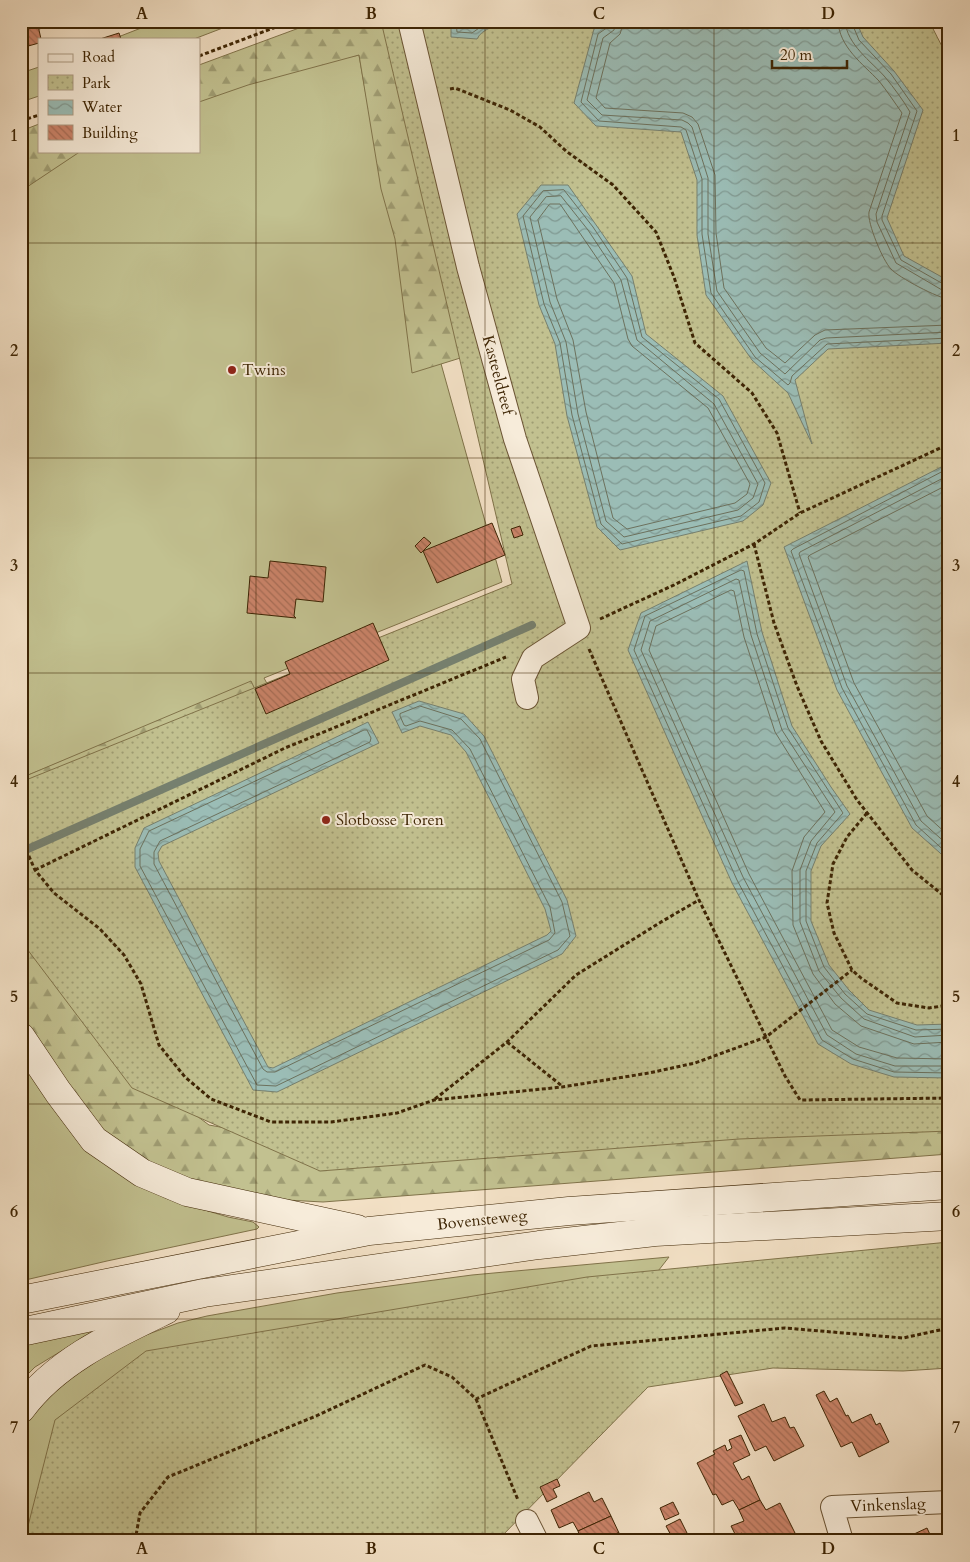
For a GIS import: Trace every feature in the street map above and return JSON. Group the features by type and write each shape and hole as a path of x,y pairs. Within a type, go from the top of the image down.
{"main road":[{"path":"21,1037 58,1092 94,1140 142,1173 187,1192 369,1231"},
{"name":"Bovensteweg","path":"21,1300 369,1231 569,1211 949,1185"},
{"name":"Bovensteweg","path":"21,1332 204,1293 418,1262 654,1232 949,1216"},
{"path":"21,1409 30,1396 73,1359 151,1318 204,1293"}],"street":[{"name":"Kasteeldreef","path":"410,21 425,92 468,267 515,439 579,628"},
{"path":"527,698 523,679 533,658 579,628"},
{"name":"Vinkenslag","path":"842,1541 832,1507 949,1502"}],"path":[{"path":"200,56 292,21"},
{"path":"425,92 455,88 510,110 540,128 566,151 613,185 656,232 674,277 695,343 752,393 776,433 800,513"},
{"path":"21,121 38,115"},
{"path":"949,444 800,513 754,544 674,585 579,628 699,900 784,1076 800,1100 949,1098"},
{"path":"754,544 774,623 797,686 821,741 857,800 912,870 949,900"},
{"path":"35,870 284,748 509,656 520,653 533,658"},
{"path":"868,813 847,837 832,864 827,902 834,933 852,970 897,1004 929,1008 949,1005"},
{"path":"21,838 35,870 54,892 100,929 124,955 141,984 159,1045 185,1077 210,1098 271,1122 331,1122 397,1113 434,1100 562,1087 649,1073 695,1063 766,1037 852,970"},
{"path":"434,1100 507,1042 576,975 699,900"},
{"path":"507,1042 562,1087"},
{"path":"476,1399 591,1346 785,1328 903,1338 949,1328"},
{"path":"134,1541 140,1513 168,1476 316,1416 425,1365 452,1377 476,1399 532,1531"}],"green space":[{"path":"159,21 241,21 197,38 116,38"},
{"path":"318,21 389,21 470,355 412,373 395,239 381,189 359,55 248,85 200,102 200,65"},
{"path":"381,21 929,21 949,60 949,1131 739,1139 320,1171 132,1088 21,941 21,782 512,584"},
{"name":"Twins","path":"359,55 366,95 502,582 264,678 276,700 263,706 251,684 21,778 21,157 38,151 200,152 200,88"},
{"path":"38,67 38,96 21,102 21,73"},
{"path":"38,124 38,152 80,152 21,191 21,131"},
{"path":"251,681 263,706 21,811 21,778"},
{"path":"21,852 185,1107 209,1125 242,1131 949,1104 949,1154 323,1202 268,1199 180,1181 106,1134 21,1017"},
{"path":"21,1057 165,1198 228,1217 253,1222 259,1227 257,1229 21,1281"},
{"path":"949,1242 949,1368 903,1371 773,1368 648,1387 497,1541 26,1541 27,1530 55,1420 146,1351 587,1277"},
{"path":"669,1257 634,1302 70,1541 21,1541 21,1431 39,1406 69,1377 130,1341 178,1323 207,1316 337,1293 472,1275"},
{"path":"82,1330 93,1330 35,1367 21,1381 21,1346"}],"water":[{"path":"451,21 510,21 483,32 477,39 451,37"},
{"path":"609,21 856,21 863,37 894,71 923,110 887,218 904,256 949,281 949,343 828,349 795,380 812,444 788,393 752,360 706,295 697,235 697,180 681,132 596,126 574,103 594,29"},
{"path":"541,185 568,185 632,276 646,334 723,396 771,483 763,505 743,521 620,550 597,527 567,416 555,344 539,305 517,214"},
{"path":"949,463 949,861 912,828 837,690 784,547"},
{"path":"747,561 762,632 792,726 850,814 821,846 811,871 811,921 829,965 849,990 869,1010 917,1025 949,1024 949,1078 894,1077 851,1064 818,1044 732,883 628,650 641,613"},
{"path":"419,701 464,714 484,736 567,900 576,936 562,954 277,1092 253,1090 135,867 135,848 144,828 368,722 379,743 162,846 158,853 159,861 268,1067 273,1068 547,935 551,931 545,909 466,752 451,735 420,726 402,733 392,712"}],"building":[{"path":"21,21 37,21 41,38 38,38 38,43 21,48"},
{"path":"37,21 68,21 39,29"},
{"path":"119,33 121,38 103,38"},
{"path":"492,523 505,555 437,583 423,551"},
{"path":"520,526 523,535 514,538 511,529"},
{"path":"424,537 431,543 421,553 415,546"},
{"path":"270,561 326,567 323,602 296,599 294,616 296,618 247,613 250,576 268,578"},
{"path":"373,623 389,660 266,714 255,689 290,674 285,662"},
{"path":"727,1371 743,1403 735,1406 720,1375"},
{"path":"824,1391 830,1402 837,1398 846,1416 848,1415 852,1423 871,1414 876,1425 880,1423 889,1442 859,1457 852,1442 841,1447 816,1395"},
{"path":"764,1404 772,1422 785,1417 790,1428 794,1427 804,1446 774,1461 766,1446 755,1451 738,1416"},
{"path":"741,1435 750,1455 733,1463 742,1480 749,1476 760,1500 739,1510 733,1500 722,1505 716,1494 713,1495 697,1463 715,1454 713,1451 725,1445 727,1451 732,1448 729,1440"},
{"path":"557,1479 560,1486 553,1489 557,1497 547,1502 540,1487"},
{"path":"589,1492 594,1502 602,1498 611,1516 578,1531 573,1522 559,1528 551,1510"},
{"path":"760,1500 766,1510 780,1503 795,1533 780,1541 777,1541 775,1538 770,1541 745,1541 742,1533 736,1536 731,1526 744,1521 739,1510"},
{"path":"673,1502 679,1514 665,1520 660,1508"},
{"path":"611,1516 619,1533 617,1533 620,1541 581,1541 578,1531"},
{"path":"680,1519 691,1541 674,1541 666,1526"},
{"path":"927,1528 933,1541 899,1541"}],"waterway":[{"path":"21,852 532,625"}],"place":[{"name":"Twins","path":"232,370"},
{"name":"Slotbosse Toren","path":"326,820"}]}
